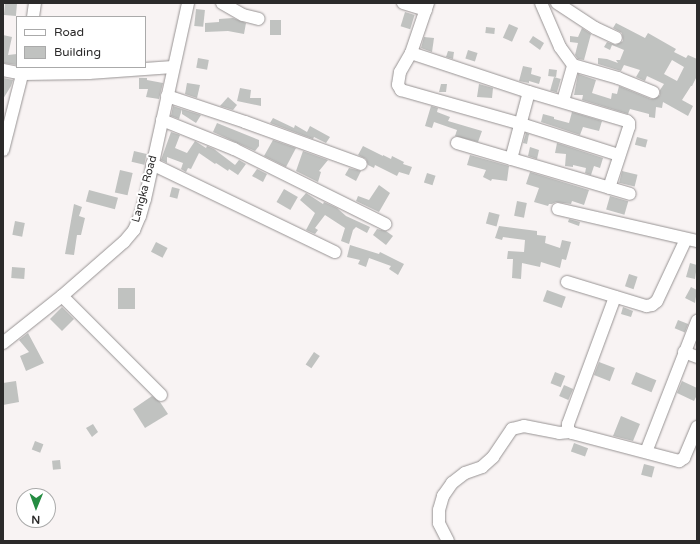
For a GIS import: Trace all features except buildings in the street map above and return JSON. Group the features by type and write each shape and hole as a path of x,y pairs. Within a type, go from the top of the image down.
{"street":[{"path":"32,16 35,3"},
{"name":"Langka Road","path":"3,343 62,296 124,242 134,230 140,216 188,3"},
{"path":"222,3 243,15 259,19"},
{"path":"404,3 427,6 411,53 400,72 398,85 401,90 521,124 619,155"},
{"path":"541,3 560,47 573,65 618,78 653,92"},
{"path":"557,3 595,28 616,38"},
{"path":"411,53 629,123 609,188"},
{"path":"563,101 573,65"},
{"path":"3,70 89,73 173,67"},
{"path":"3,150 24,71"},
{"path":"511,158 529,92"},
{"path":"167,96 245,122 361,164"},
{"path":"162,120 234,149 385,224"},
{"path":"457,143 630,194"},
{"path":"152,164 335,252"},
{"path":"558,209 691,240 657,301 652,305 646,306 567,282"},
{"path":"62,296 161,395"},
{"path":"570,432 568,424 615,297"},
{"path":"646,452 697,321"},
{"path":"684,352 697,357"},
{"path":"448,541 439,523 439,510 444,496 452,483 465,473 482,467 493,457 512,429 524,426 559,433 570,432 682,460 697,427"}]}
